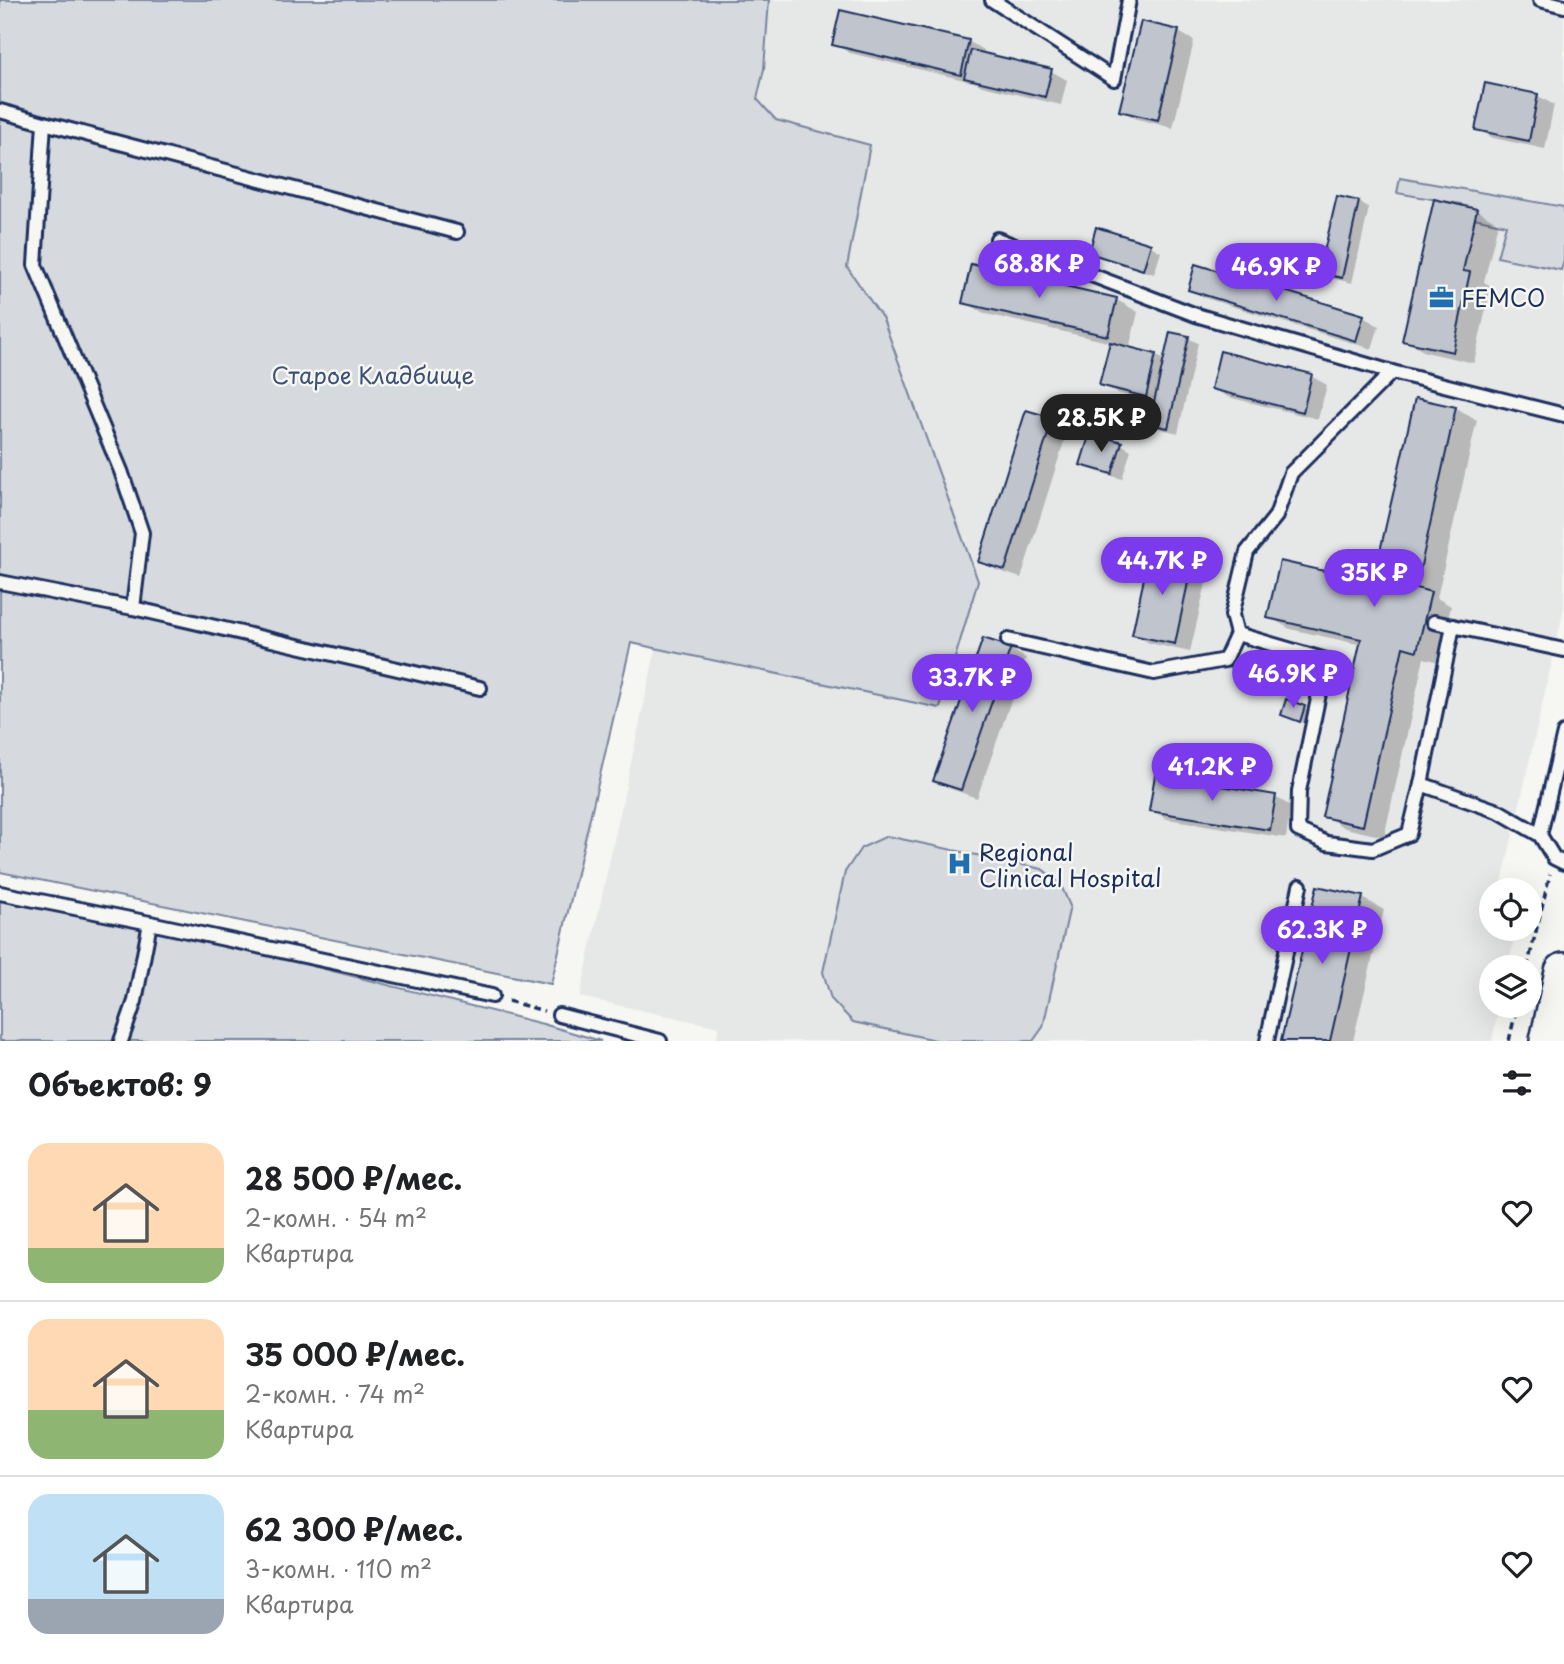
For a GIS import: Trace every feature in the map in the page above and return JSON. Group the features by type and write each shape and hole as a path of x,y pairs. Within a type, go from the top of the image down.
{"main road":[{"path":"1549,1041 1564,972"}],"lane":[{"path":"992,0 1114,79 1129,0"},
{"path":"1540,0 1564,6"},
{"path":"0,111 457,232"},
{"path":"44,122 35,265 121,471 142,533 133,608"},
{"path":"997,239 1196,314 1392,372 1564,415"},
{"path":"1008,640 1154,673 1225,660 1237,634 1232,615 1247,552 1276,516 1291,473 1392,372"},
{"path":"0,582 133,608 480,688"},
{"path":"1434,622 1564,650"},
{"path":"1237,634 1326,660 1299,791 1298,830 1327,843 1373,849 1409,834 1453,626"},
{"path":"1541,835 1564,733"},
{"path":"1421,784 1500,812 1541,835 1559,860"},
{"path":"1267,1041 1300,886"},
{"path":"0,893 492,996"},
{"path":"121,1041 135,1001 150,923"},
{"path":"559,1015 660,1041"}],"path":[{"path":"1531,955 1559,860"},
{"path":"492,996 559,1015"},
{"path":"1509,1041 1514,1018"}],"shaded area":[{"path":"769,0 1564,0 1564,608 1503,878 1479,878 1479,941 1514,941 1511,955 1479,955 1479,1018 1497,1018 1492,1041 716,1041 719,1027 580,997 656,648 940,708 883,319 847,267 870,145 776,120 757,99 764,69"}],"green space":[{"name":"Старое Кладбище","path":"0,0 769,0 764,69 757,99 776,120 870,145 847,267 883,319 978,581 940,708 631,643 551,984 0,872"},
{"path":"1400,178 1564,207 1564,261 1561,270 1497,257 1506,225 1460,215 1461,204 1397,193"},
{"path":"887,836 1042,869 1060,883 1070,906 1043,1027 1033,1041 940,1041 853,1022 831,999 823,972 845,872 861,848"},
{"path":"0,897 245,949 601,1041 0,1041"}],"building":[{"path":"840,10 969,40 961,75 832,45"},
{"path":"1141,21 1179,30 1158,120 1119,111"},
{"path":"971,50 1052,69 1045,97 964,78"},
{"path":"1485,83 1538,94 1529,141 1475,130"},
{"path":"1337,196 1359,201 1342,278 1319,273"},
{"path":"1434,199 1477,209 1463,271 1470,272 1453,352 1402,341"},
{"path":"1096,227 1151,244 1143,270 1089,253"},
{"path":"971,264 1117,298 1108,336 962,303"},
{"path":"1195,264 1364,315 1356,341 1188,290"},
{"path":"1170,332 1189,336 1168,428 1149,424"},
{"path":"1110,342 1156,354 1146,397 1099,385"},
{"path":"1220,351 1312,374 1303,412 1211,389"},
{"path":"1415,398 1456,407 1416,588 1431,592 1417,651 1403,647 1363,826 1322,817 1361,639 1267,618 1280,561 1373,582"},
{"path":"1026,410 1053,418 1005,570 978,562"},
{"path":"1090,433 1122,442 1112,474 1080,465"},
{"path":"1150,550 1193,559 1175,644 1132,635"},
{"path":"983,638 1011,647 961,790 933,781"},
{"path":"1286,699 1305,706 1300,722 1281,715"},
{"path":"1155,775 1276,795 1270,830 1149,811"},
{"path":"1317,886 1363,896 1330,1041 1281,1041"}],"place":[{"name":"FEMCO","path":"1441,297"},
{"name":"Regional Clinical Hospital","path":"959,864"}]}
